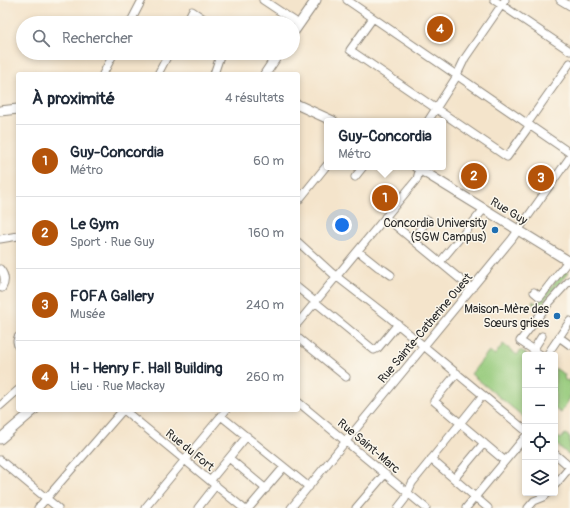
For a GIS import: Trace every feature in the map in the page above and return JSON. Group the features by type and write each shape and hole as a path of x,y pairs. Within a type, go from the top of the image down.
{"main road":[{"path":"300,23 316,0"},
{"path":"266,72 274,60"},
{"path":"300,106 326,118"},
{"path":"0,111 16,109"},
{"name":"Rue Guy","path":"421,170 569,262"},
{"path":"0,439 32,412"}],"street":[{"path":"134,16 142,0"},
{"path":"263,0 287,16"},
{"path":"347,0 570,153"},
{"path":"494,0 504,3 570,51"},
{"path":"560,0 570,6"},
{"path":"430,118 457,75 465,58 504,3"},
{"path":"190,16 192,11 200,16"},
{"path":"373,18 350,50 507,157 526,123 570,63"},
{"path":"104,72 110,60"},
{"path":"159,72 165,60"},
{"path":"215,72 219,60"},
{"path":"526,113 526,123"},
{"name":"Rue Sainte-Catherine Ouest","path":"291,508 519,231 570,157"},
{"path":"300,197 324,169"},
{"path":"355,177 361,170"},
{"path":"300,320 417,179 418,170"},
{"path":"440,262 484,209"},
{"path":"385,217 472,289"},
{"path":"412,239 418,226 428,220"},
{"path":"1,242 16,237"},
{"path":"300,244 336,276 398,324 522,428"},
{"path":"358,251 391,276"},
{"path":"534,292 540,297 569,262"},
{"path":"0,269 5,279 2,288"},
{"path":"336,276 344,278 360,291"},
{"path":"536,352 520,341 567,288 570,280"},
{"path":"300,290 374,350 378,348 398,324"},
{"path":"548,352 570,321"},
{"path":"533,350 542,336"},
{"path":"559,337 570,345"},
{"path":"300,340 346,377"},
{"path":"457,373 434,401 505,461"},
{"path":"0,406 16,392"},
{"path":"398,508 405,499 410,485 483,395"},
{"name":"Rue Saint-Marc","path":"300,404 426,508"},
{"path":"38,508 121,412"},
{"name":"Rue du Fort","path":"125,412 213,483 240,507"},
{"path":"145,508 224,413 247,436 308,487"},
{"path":"198,508 229,458 247,436"},
{"path":"466,508 522,441"},
{"path":"454,479 484,443"},
{"path":"558,457 570,467 558,481"},
{"path":"229,458 266,489"},
{"path":"431,459 488,508"},
{"path":"0,460 58,508"},
{"path":"249,508 284,467"},
{"path":"356,508 384,474"},
{"path":"528,508 534,501 545,496"}],"green space":[{"path":"565,270 568,273 539,308 532,303 533,301 537,304"},
{"path":"503,344 517,355 521,350 523,352 522,352 522,416 471,374 489,351 495,355"},
{"path":"558,370 565,375 565,380 568,381 570,379 570,398 561,413 558,411"},
{"path":"565,434 570,437 570,456 558,446 558,438 561,439"}],"place":[{"name":"H - Henry F. Hall Building","path":"440,29"},
{"name":"Le Gym","path":"474,176"},
{"name":"FOFA Gallery","path":"541,178"},
{"name":"Guy-Concordia","path":"385,198"},
{"name":"Concordia University (SGW Campus)","path":"495,230"},
{"name":"Maison-Mère des Sœurs grises","path":"557,316"}]}
